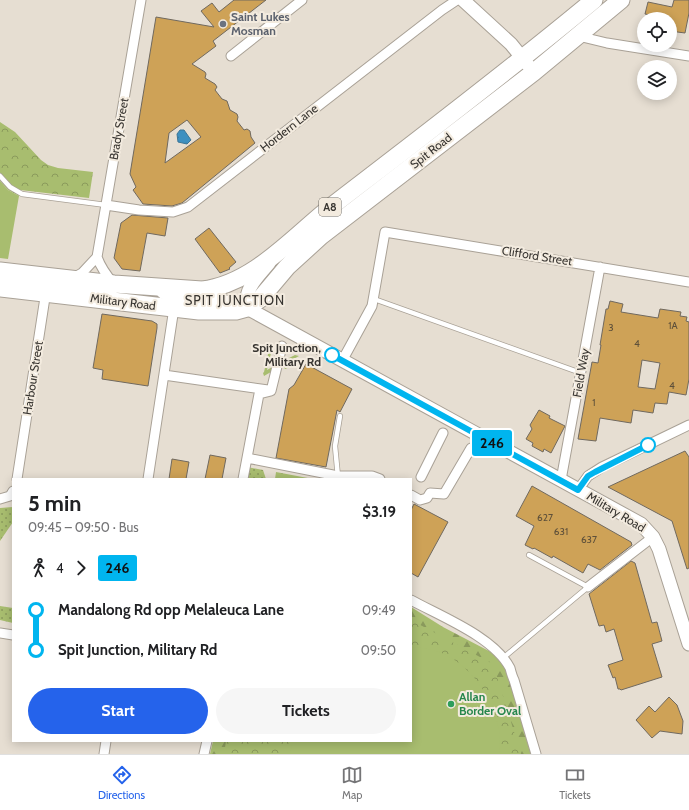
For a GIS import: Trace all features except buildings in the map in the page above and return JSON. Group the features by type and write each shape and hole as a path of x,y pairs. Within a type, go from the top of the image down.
{"highway":[{"name":"Spit Road","path":"231,284 278,252 326,210 486,88 594,0"},
{"name":"Spit Road","path":"246,308 260,299 287,267 321,236 534,72 621,0"},
{"name":"Military Road","path":"0,271 152,288 202,290 214,289 231,284"},
{"name":"Military Road","path":"0,288 221,312 236,311 246,308"}],"main road":[{"path":"463,0 511,44 534,72"},
{"path":"246,308 246,294 278,252"},
{"name":"Military Road","path":"152,288 184,299 230,302 246,308 640,524 653,537 659,549 683,620 689,644"}],"street":[{"name":"Brady Street","path":"97,257 142,0"},
{"path":"231,56 302,0"},
{"name":"Hordern Lane","path":"106,205 139,210 173,212 188,207 429,20 457,0"},
{"path":"578,36 607,43 689,56"},
{"name":"Clifford Street","path":"374,299 385,232 689,282"},
{"path":"71,279 82,273 97,257"},
{"path":"97,257 104,274 114,284"},
{"name":"Field Way","path":"561,480 600,267"},
{"name":"Harbour Street","path":"17,478 47,276"},
{"path":"342,361 372,306 374,299"},
{"path":"148,478 174,308"},
{"path":"271,391 282,346"},
{"path":"164,375 271,391"},
{"path":"243,478 259,394 271,391"},
{"path":"578,490 588,476 602,467 689,426"},
{"path":"421,477 444,433"},
{"path":"412,496 420,500 427,498 430,493 444,494 471,448"},
{"path":"247,458 335,476 372,476 377,478"},
{"path":"0,500 10,496 12,493"},
{"path":"588,587 653,537"},
{"path":"412,601 472,632 493,648 503,658 510,668 536,754"},
{"path":"0,633 12,635"},
{"path":"104,754 106,742"},
{"path":"204,754 207,742"}],"lane":[{"path":"0,176 10,187 22,194 106,205"},
{"path":"374,299 581,373"},
{"path":"335,476 335,446 340,416"},
{"path":"503,658 588,587 529,555"}],"green space":[{"path":"0,122 15,132 41,160 48,165 58,168 93,172 89,198 20,190 19,196 8,190 0,181"},
{"path":"0,181 8,190 19,196 8,259 0,258"},
{"path":"269,350 271,353 267,370 274,366 276,369 264,376 263,373"},
{"path":"295,355 299,356 288,362 290,367 285,369 281,362"},
{"path":"247,467 263,470 266,478 245,478"},
{"path":"276,472 308,478 275,478"},
{"path":"12,507 12,523 0,541 0,508"},
{"path":"0,606 12,608 12,623 0,620"},
{"path":"412,608 443,627 510,662 538,754 509,754 412,637"},
{"name":"Allan Border Oval","path":"412,621 493,664 521,754 224,754 226,742 412,742"},
{"name":"Allan Border Oval","path":"412,647 440,652 455,660 465,668 482,688 488,699 494,711 500,735 499,754 290,754 293,742 412,742"},
{"path":"213,742 243,742 242,754 210,754"}],"water":[{"path":"180,130 184,130 191,140 187,144 178,142 177,134"}],"bus line":[{"name":"246","path":"332,355 578,490 588,476 602,467 648,445"}],"place":[{"name":"Saint Lukes Mosman","path":"223,24"},
{"name":"Spit Junction, Military Rd","path":"332,355"},
{"name":"Allan Border Oval","path":"451,704"}],"district":[{"name":"SPIT JUNCTION","path":"235,300"}]}
